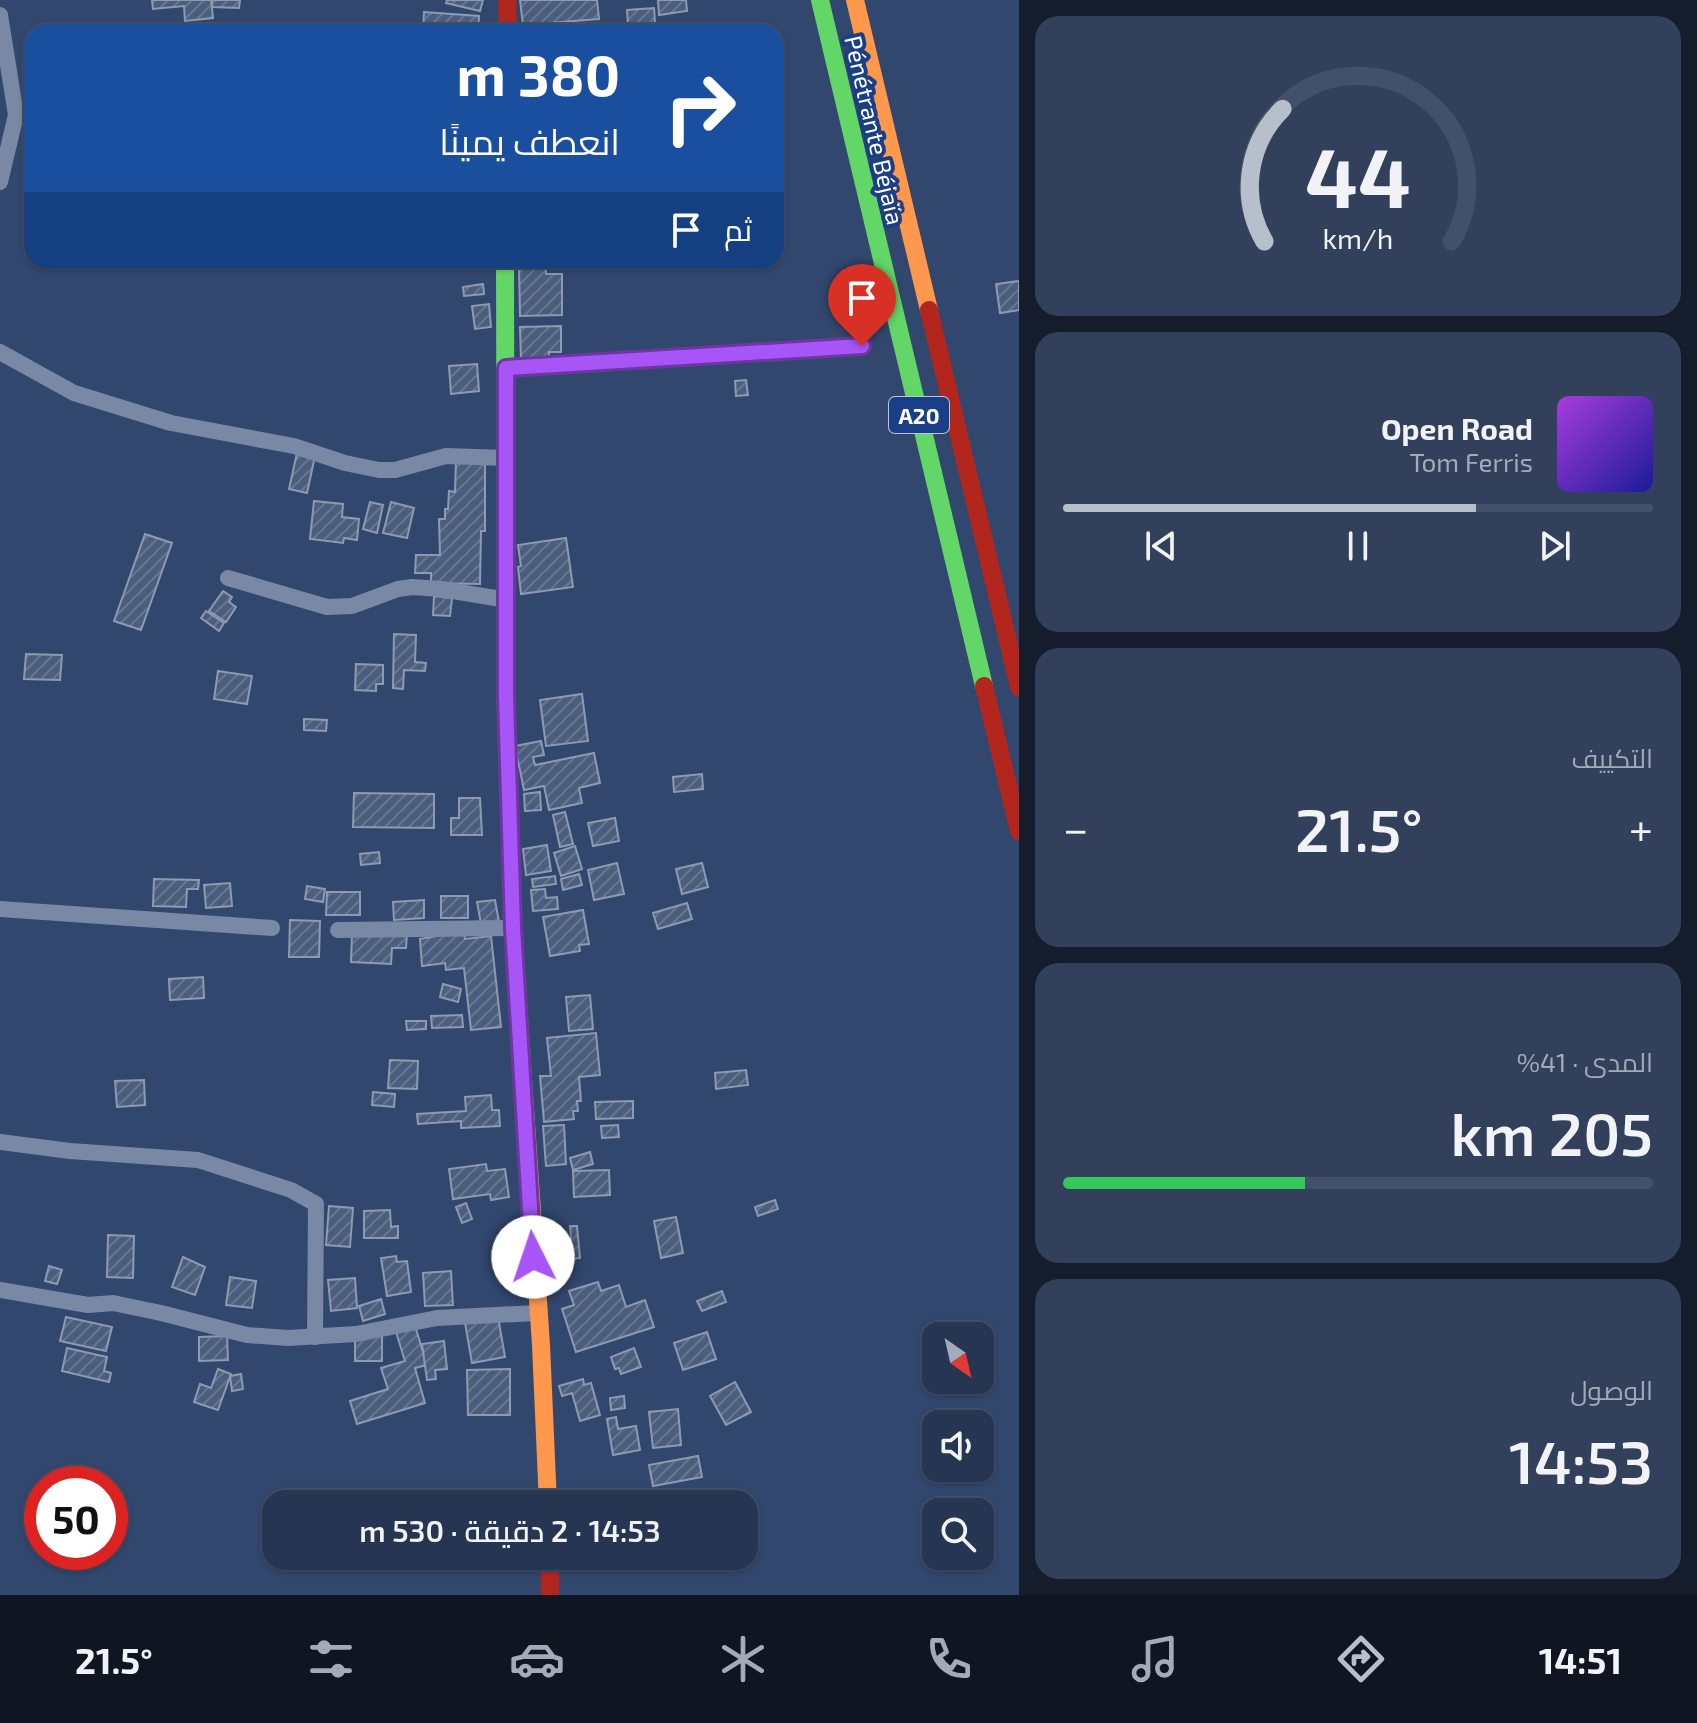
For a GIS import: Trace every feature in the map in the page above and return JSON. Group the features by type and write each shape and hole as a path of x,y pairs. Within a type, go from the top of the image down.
{"main road":[{"path":"507,0 508,24"},
{"name":"Pénétrante Béjaïa","path":"820,0 1019,831"},
{"name":"Pénétrante Béjaïa","path":"855,0 1019,687"},
{"path":"505,268 506,697 513,928 541,1345 547,1490"},
{"path":"550,1570 550,1595"}],"street":[{"path":"0,15 16,115 0,182"},
{"path":"506,368 862,346"},
{"path":"0,352 74,393 171,423 294,446 345,463 395,470 446,456 507,458"},
{"path":"228,578 327,607 352,606 412,587 507,600"},
{"path":"0,909 272,928"},
{"path":"338,930 513,928"},
{"path":"0,1142 70,1151 198,1160 291,1190 316,1204 315,1337"},
{"path":"0,1290 88,1305 113,1303 247,1335 315,1337 356,1334 437,1318 537,1313"}],"building":[{"path":"152,0 211,0 213,18 185,21 184,6 153,9"},
{"path":"212,0 240,0 239,8 212,7"},
{"path":"447,0 483,0 480,11 446,3"},
{"path":"520,0 597,0 599,19 523,24"},
{"path":"658,0 686,0 687,11 659,15"},
{"path":"654,8 655,23 628,24 627,10"},
{"path":"424,12 479,16 478,24 423,24"},
{"path":"519,268 546,268 546,274 562,274 562,315 520,316"},
{"path":"1019,281 1019,310 1000,313 996,284"},
{"path":"483,284 484,294 464,296 463,287"},
{"path":"489,304 491,327 475,329 472,306"},
{"path":"561,326 561,352 549,352 549,359 521,360 520,327"},
{"path":"477,364 479,391 451,394 449,366"},
{"path":"746,380 748,395 736,396 735,381"},
{"path":"297,453 315,456 307,493 289,489"},
{"path":"456,458 485,458 485,531 481,531 480,584 431,583 431,573 415,573 416,555 440,555 439,519 445,519 449,491 455,492"},
{"path":"314,501 343,504 342,517 359,519 357,540 344,538 343,543 310,539"},
{"path":"370,502 383,505 377,533 363,529"},
{"path":"391,502 414,508 407,538 383,533"},
{"path":"145,534 172,543 141,630 114,621"},
{"path":"566,538 573,587 521,594 518,545"},
{"path":"223,591 232,597 229,602 236,607 226,622 209,611"},
{"path":"434,596 452,598 450,616 433,615"},
{"path":"206,611 224,623 219,631 201,618"},
{"path":"394,634 416,635 415,662 426,663 425,671 404,670 403,689 393,688"},
{"path":"26,654 62,655 60,680 24,679"},
{"path":"356,664 383,665 383,684 376,684 376,691 355,690"},
{"path":"218,671 252,676 247,704 214,699"},
{"path":"582,694 588,741 546,746 540,700"},
{"path":"304,719 327,720 326,731 304,730"},
{"path":"541,741 544,755 533,757 535,765 594,753 600,783 579,788 582,803 549,810 544,786 524,790 515,746"},
{"path":"702,774 703,789 674,792 673,777"},
{"path":"540,792 541,810 525,811 524,794"},
{"path":"354,793 434,794 434,828 353,827"},
{"path":"459,798 480,798 482,835 451,835 451,818 459,818"},
{"path":"565,812 573,844 560,847 553,815"},
{"path":"615,818 619,841 593,846 588,823"},
{"path":"547,845 551,871 526,875 523,849"},
{"path":"575,846 582,869 561,876 554,853"},
{"path":"379,852 380,863 361,865 360,854"},
{"path":"617,863 624,894 594,900 588,870"},
{"path":"702,863 708,887 682,894 676,869"},
{"path":"579,874 582,885 563,890 561,879"},
{"path":"555,876 556,884 533,887 532,879"},
{"path":"154,879 199,880 198,889 187,889 186,907 153,906"},
{"path":"230,883 232,906 206,908 204,885"},
{"path":"307,886 325,889 323,902 305,899"},
{"path":"545,889 546,898 557,897 558,909 533,911 531,890"},
{"path":"327,892 360,892 360,915 326,915"},
{"path":"441,896 468,896 468,918 441,918"},
{"path":"424,900 424,918 394,920 393,902"},
{"path":"495,900 499,922 481,924 477,902"},
{"path":"687,903 692,919 658,929 653,913"},
{"path":"583,910 589,944 579,945 580,951 550,956 543,917"},
{"path":"290,920 320,921 319,957 289,957"},
{"path":"464,931 465,939 491,936 501,1027 471,1030 464,968 446,970 445,963 422,966 420,939"},
{"path":"352,933 407,934 406,948 392,948 391,964 351,962"},
{"path":"203,977 204,998 170,1000 169,979"},
{"path":"443,984 461,989 458,1002 440,997"},
{"path":"590,995 593,1029 569,1031 566,997"},
{"path":"462,1015 463,1027 432,1028 431,1016"},
{"path":"406,1021 426,1021 426,1029 407,1030"},
{"path":"596,1033 600,1075 579,1077 581,1101 577,1101 578,1111 573,1111 574,1119 544,1122 540,1076 551,1076 547,1038"},
{"path":"390,1060 418,1061 417,1089 388,1088"},
{"path":"746,1070 748,1085 716,1089 715,1073"},
{"path":"144,1080 145,1105 117,1107 115,1081"},
{"path":"373,1092 395,1094 394,1107 372,1105"},
{"path":"491,1095 492,1110 499,1110 500,1126 461,1128 461,1121 418,1124 417,1114 466,1111 465,1097"},
{"path":"633,1101 633,1118 596,1119 595,1102"},
{"path":"564,1125 566,1164 546,1166 543,1126"},
{"path":"618,1125 619,1137 602,1138 601,1126"},
{"path":"590,1152 593,1164 573,1170 570,1158"},
{"path":"486,1164 487,1171 505,1169 509,1197 491,1200 490,1194 453,1199 449,1169"},
{"path":"609,1170 610,1195 574,1197 573,1171"},
{"path":"775,1200 778,1209 758,1216 755,1207"},
{"path":"466,1203 472,1219 462,1223 456,1207"},
{"path":"329,1206 353,1208 350,1247 326,1245"},
{"path":"390,1210 391,1227 398,1226 398,1238 364,1238 364,1211"},
{"path":"676,1217 683,1253 661,1258 654,1221"},
{"path":"570,1226 577,1226 580,1258 573,1259"},
{"path":"108,1235 134,1236 133,1278 107,1277"},
{"path":"396,1256 397,1262 407,1261 411,1292 387,1296 381,1258"},
{"path":"183,1257 205,1267 195,1295 172,1287"},
{"path":"49,1266 62,1270 57,1284 45,1281"},
{"path":"451,1271 453,1305 425,1306 423,1273"},
{"path":"230,1277 256,1281 252,1308 226,1305"},
{"path":"355,1278 357,1308 331,1311 328,1280"},
{"path":"598,1282 601,1291 619,1285 626,1307 645,1300 654,1327 576,1352 562,1309 574,1305 569,1291"},
{"path":"722,1291 726,1302 702,1311 697,1301"},
{"path":"381,1299 385,1314 363,1321 359,1306"},
{"path":"497,1311 505,1357 472,1363 464,1317"},
{"path":"66,1317 112,1327 106,1351 60,1341"},
{"path":"415,1326 427,1365 415,1368 425,1403 357,1424 350,1401 388,1389 381,1368 405,1361 396,1332"},
{"path":"707,1332 716,1359 683,1370 674,1343"},
{"path":"355,1335 382,1335 382,1361 355,1361"},
{"path":"227,1336 228,1360 199,1361 199,1337"},
{"path":"444,1341 447,1369 435,1370 436,1379 427,1380 422,1344"},
{"path":"67,1348 107,1357 104,1371 111,1373 109,1382 62,1371"},
{"path":"634,1348 641,1367 621,1374 619,1368 615,1369 611,1357"},
{"path":"218,1369 231,1374 218,1410 194,1402 200,1384 211,1388"},
{"path":"510,1369 510,1415 468,1415 467,1370"},
{"path":"241,1374 243,1389 232,1391 230,1376"},
{"path":"583,1379 584,1385 591,1383 600,1415 580,1421 572,1393 562,1396 559,1386"},
{"path":"735,1382 751,1412 726,1425 710,1396"},
{"path":"624,1396 625,1408 611,1410 610,1398"},
{"path":"678,1409 681,1445 653,1448 649,1412"},
{"path":"616,1417 618,1429 636,1426 640,1450 613,1455 607,1419"},
{"path":"698,1456 702,1477 653,1486 649,1465"}],"traffic: fast":[{"path":"820,0 984,686"},
{"path":"505,268 506,697 513,928 524,1094"}],"traffic: slow":[{"path":"855,0 929,310"},
{"path":"524,1094 547,1490"}],"traffic: jam":[{"path":"507,0 508,24"},
{"path":"929,310 1019,687"},
{"path":"984,686 1019,831"},
{"path":"550,1570 550,1595"}],"route":[{"path":"533,1257 513,928 506,697 506,368 862,346"}]}
